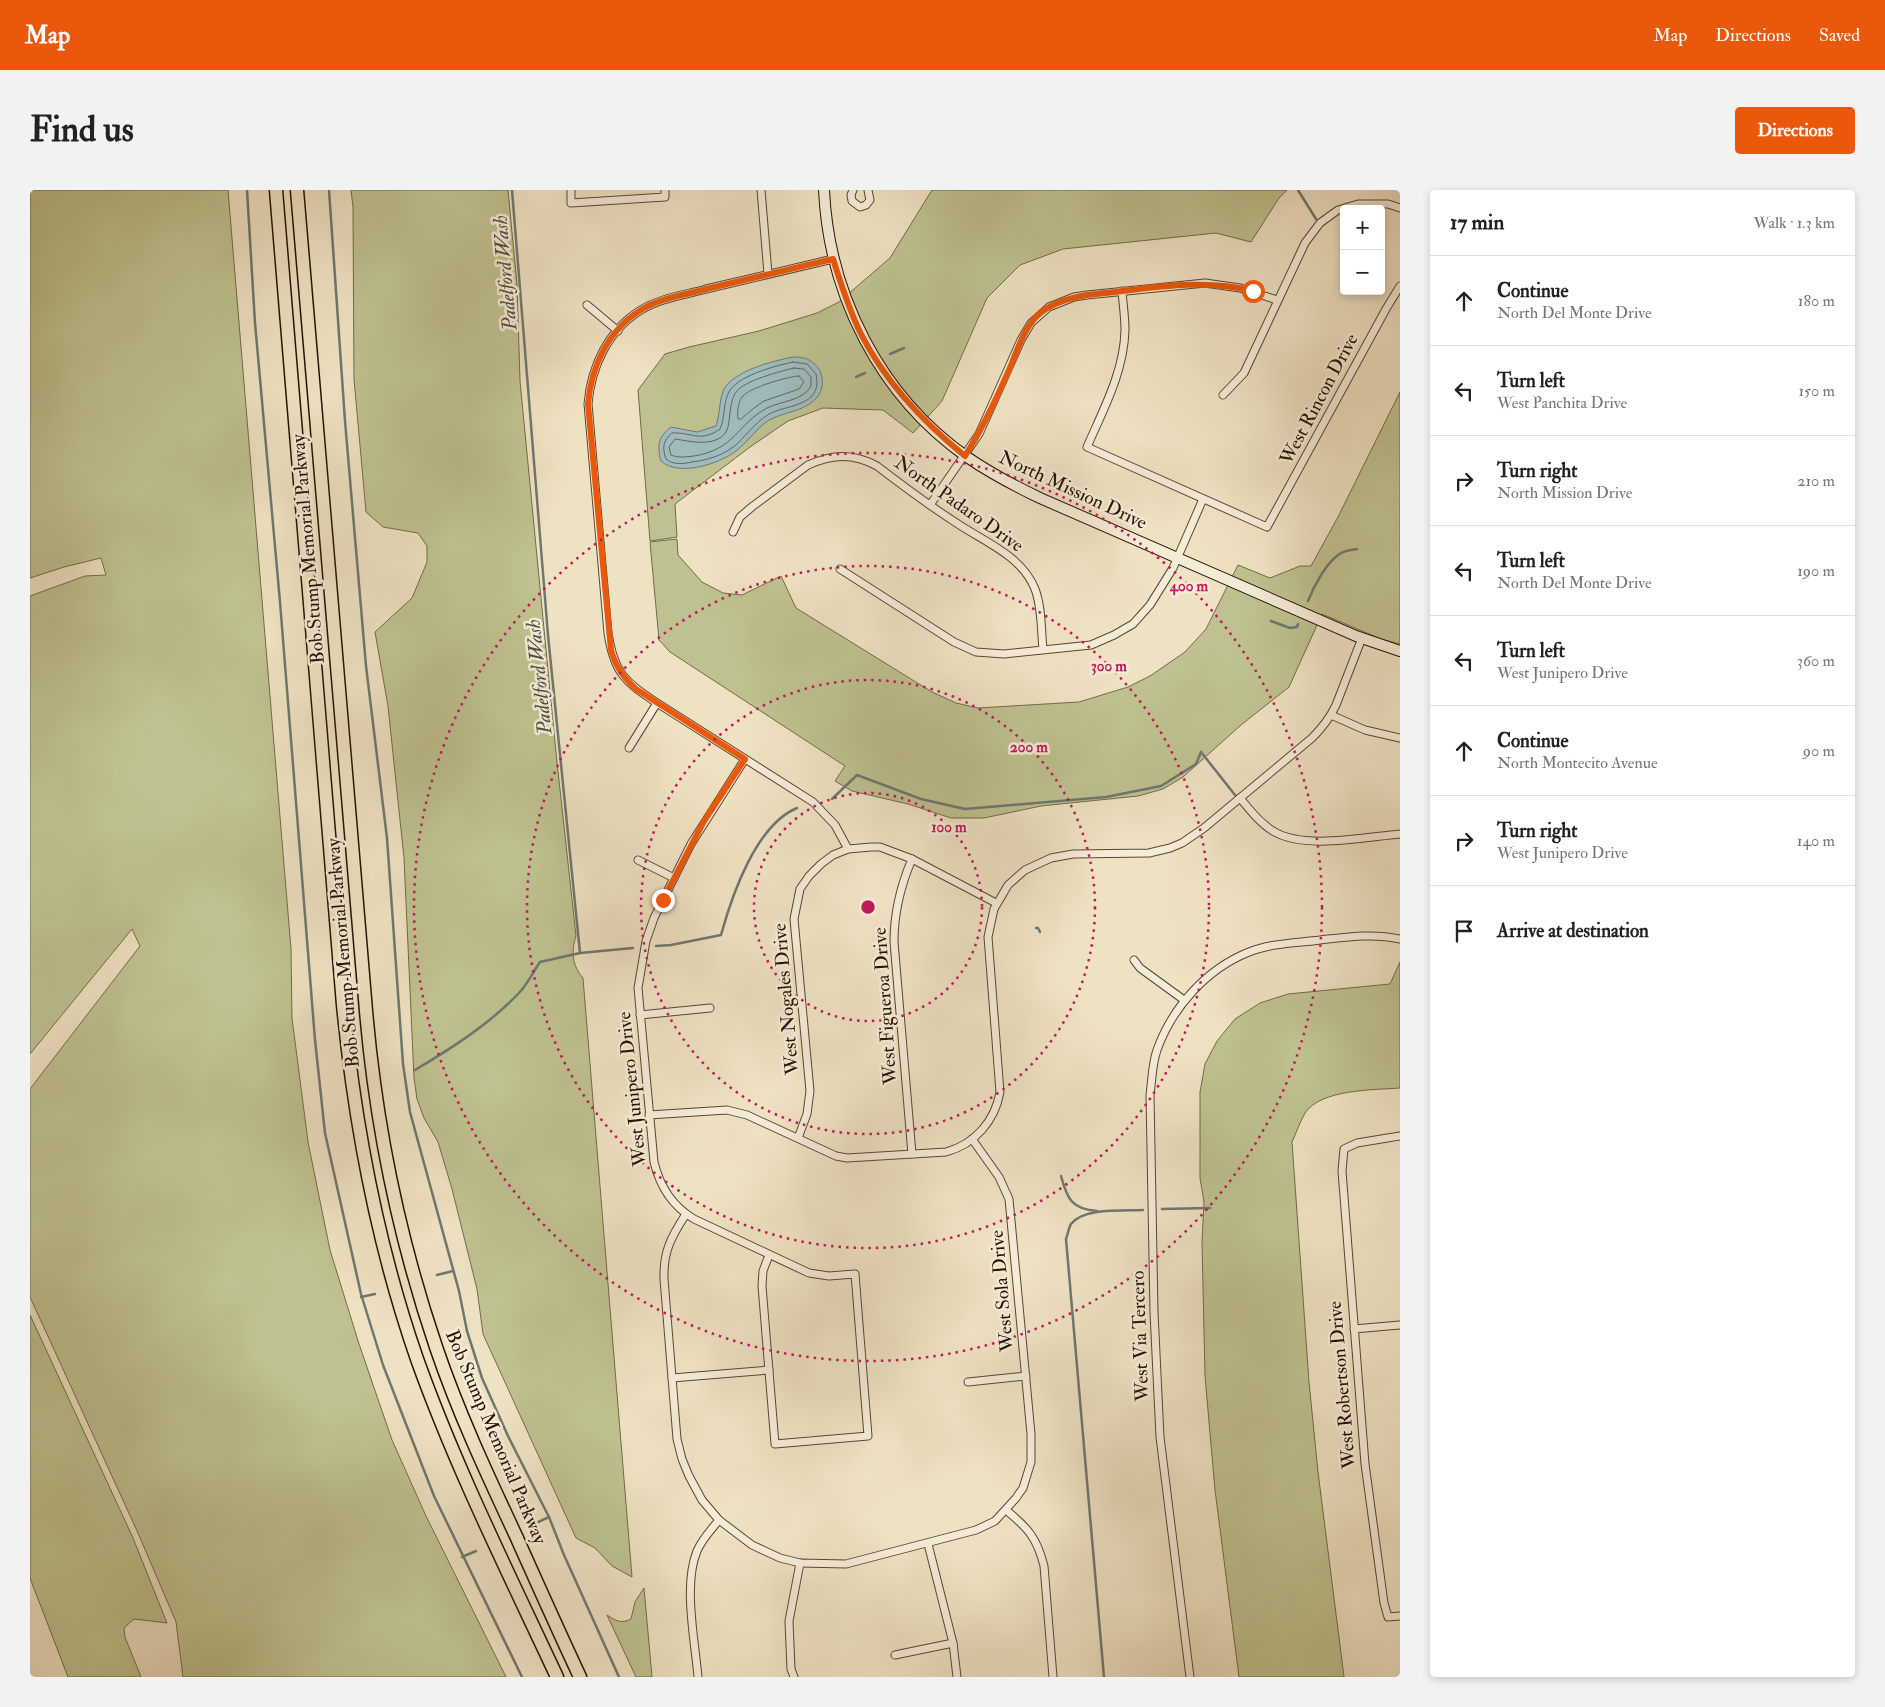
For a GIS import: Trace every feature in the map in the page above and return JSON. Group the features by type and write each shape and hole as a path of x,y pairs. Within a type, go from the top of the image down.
{"highway":[{"name":"Bob Stump Memorial Parkway","path":"276,190 343,1005 352,1083 364,1160 390,1273 420,1367 461,1468 557,1677"},
{"name":"Bob Stump Memorial Parkway","path":"297,190 366,1011 372,1072 385,1156 411,1267 430,1330 455,1399 481,1461 580,1677"}],"street":[{"path":"571,190 572,203 665,194"},
{"path":"761,190 768,274"},
{"name":"North Mission Drive","path":"824,190 833,259 847,302 857,325 883,370 917,414 965,456 1013,485 1362,638 1400,651"},
{"path":"853,190 851,195 852,201 860,207 866,205 870,200 868,190"},
{"path":"1223,395 1244,373 1305,243 1320,223 1329,215 1347,207 1367,203 1388,204 1400,208"},
{"path":"833,259 658,303 641,310 618,331 600,356 590,385 588,404 608,633 615,663 622,675 636,689 813,802 835,825 848,849 880,848 912,860 996,902"},
{"path":"930,505 965,456 984,425 1021,340 1031,323 1049,307 1063,301 1087,295 1205,283 1240,288 1277,300"},
{"name":"West Rincon Drive","path":"1203,499 1267,527 1400,286"},
{"path":"840,569 966,648 976,652 993,654 1091,645 1133,624 1150,606 1161,590 1178,558 1203,499 1087,447 1113,387 1121,362 1125,330 1122,292"},
{"path":"587,305 618,331"},
{"name":"North Padaro Drive","path":"733,532 740,517 808,465 829,458 853,456 864,459 877,466 958,524 1002,551 1024,570 1035,589 1043,650"},
{"path":"649,1115 732,1110 836,1156 847,1158 952,1150 972,1139 991,1119 998,1103 1000,1092 988,937 990,920 996,902 1008,885 1018,875 1040,861 1061,855 1150,853 1170,848 1195,835 1312,738 1331,715 1362,638"},
{"path":"629,748 657,703"},
{"path":"1331,715 1365,730 1400,738"},
{"name":"West Junipero Drive","path":"745,759 704,821 654,918 646,941 638,988 656,1171 667,1195 686,1214 701,1223 809,1273 830,1276 855,1274 868,1436 775,1444 769,1370"},
{"path":"1240,798 1265,826 1292,840 1314,841 1400,834"},
{"name":"West Nogales Drive","path":"798,1138 807,1114 810,1091 794,929 796,904 800,889 809,876 821,864 848,849"},
{"path":"638,860 674,878"},
{"name":"West Figueroa Drive","path":"912,860 898,897 894,942 912,1154"},
{"name":"West Via Tercero","path":"1190,1677 1160,1437 1154,1312 1150,1095 1157,1050 1184,1000 1214,972 1249,952 1279,945 1374,935 1400,939"},
{"path":"1134,960 1140,968 1184,1000"},
{"path":"640,1015 710,1008"},
{"name":"West Robertson Drive","path":"1400,1136 1357,1143 1344,1149 1342,1171 1365,1464 1384,1603 1388,1617 1400,1616"},
{"name":"West Sola Drive","path":"719,1520 752,1545 780,1558 800,1563 846,1564 976,1530 995,1521 1023,1488 1031,1462 1032,1448 1009,1199 999,1177 972,1139"},
{"path":"686,1214 669,1241 664,1270 677,1439 682,1459 697,1492 719,1520 700,1546 691,1573 691,1598 698,1677"},
{"path":"672,1378 769,1370 762,1286 763,1271 770,1255"},
{"path":"1354,1328 1400,1325"},
{"path":"968,1382 1026,1376"},
{"path":"1006,1510 1026,1526 1040,1549 1044,1566 1054,1677"},
{"path":"928,1544 953,1643 957,1677"},
{"path":"794,1677 791,1669 789,1621 800,1563"},
{"path":"895,1655 953,1643"}],"green space":[{"path":"30,190 228,190 291,949 292,1018 308,1142 330,1250 359,1344 392,1440 426,1516 506,1677 183,1677 176,1622 138,1533 30,1297 30,1089 140,946 132,929 30,1054 30,596 85,576 106,575 101,558 30,578"},
{"path":"351,190 508,190 517,284 520,381 556,753 576,936 573,947 574,958 579,973 583,978 632,1577 612,1566 595,1548 576,1538 483,1334 477,1289 452,1189 438,1142 424,1118 417,1099 414,1078 404,858 388,706 375,632 412,598 427,562 427,546 418,533 383,527 366,512 354,379 353,207"},
{"path":"932,190 1287,190 1279,198 1251,242 1216,233 1063,249 1020,265 987,298 942,401 913,433 883,410 823,408 788,421 750,447 675,504 677,537 650,541 638,390 665,354 759,331 817,313 839,302 890,258"},
{"path":"1400,392 1400,644 1381,639 1322,614 1289,687 1241,725 1183,777 1163,789 1138,796 1041,806 984,818 951,818 908,804 852,791 835,781 845,766 670,652 659,640 650,542 677,539 678,555 702,582 723,593 742,595 781,576 796,608 932,692 956,703 978,708 1079,702 1128,687 1150,676 1185,652 1206,629 1238,565 1270,578 1300,566 1311,566 1338,517"},
{"path":"1400,962 1400,1088 1349,1092 1323,1099 1305,1113 1292,1142 1309,1382 1318,1472 1344,1677 1239,1677 1215,1490 1205,1376 1202,1242 1204,1202 1200,1178 1200,1092 1205,1064 1217,1041 1235,1019 1260,1003 1288,994 1390,984"},
{"path":"30,1315 133,1538 167,1623 134,1619 124,1628 125,1637 141,1677 68,1677 30,1578"},
{"path":"644,1588 652,1677 636,1677 607,1615 619,1621 631,1619 635,1602"}],"water":[{"path":"793,357 811,361 820,371 822,387 819,395 813,401 806,406 766,422 740,448 729,456 710,464 699,467 678,468 669,466 661,461 659,451 661,438 671,427 697,432 716,426 723,391 728,384 754,368"}],"waterway":[{"path":"247,190 255,323 280,602 315,1040 325,1133 361,1294 383,1365 434,1496 522,1677"},
{"path":"329,190 345,421 366,666 387,838 403,1064 410,1112 459,1291 467,1331 482,1378 508,1436 549,1517 619,1677"},
{"name":"Padelford Wash","path":"512,190 548,635 580,953"},
{"path":"1298,190 1316,219"},
{"path":"890,354 904,348"},
{"path":"856,377 865,373"},
{"path":"1308,601 1317,581 1331,562 1343,552 1357,549"},
{"path":"1271,621 1290,628 1297,627 1298,624"},
{"path":"1201,752 1235,795"},
{"path":"832,799 857,775 921,799 965,809 1106,797 1161,786 1196,764 1201,752"},
{"path":"656,946 671,945 721,935 739,882 758,845 769,829 782,817 797,808"},
{"path":"1036,928 1040,932"},
{"name":"Padelford Wash","path":"415,1070 456,1044 494,1016 527,983 540,962 580,953 633,948"},
{"path":"1061,1176 1068,1196 1076,1205 1081,1208 1097,1211"},
{"path":"1162,1209 1210,1208"},
{"path":"1104,1677 1066,1239 1071,1224 1085,1215 1105,1211 1143,1210"},
{"path":"437,1275 453,1271"},
{"path":"361,1297 375,1294"},
{"path":"534,1524 549,1517"},
{"path":"462,1557 476,1551"}],"route":[{"path":"663,900 704,821 745,759 636,689 622,675 615,663 611,650 588,404 590,385 600,356 608,343 627,321 641,310 672,298 833,259 847,302 857,325 883,370 917,414 965,456 984,425 1021,340 1031,323 1049,307 1074,297 1190,284 1205,283 1253,291"}]}
